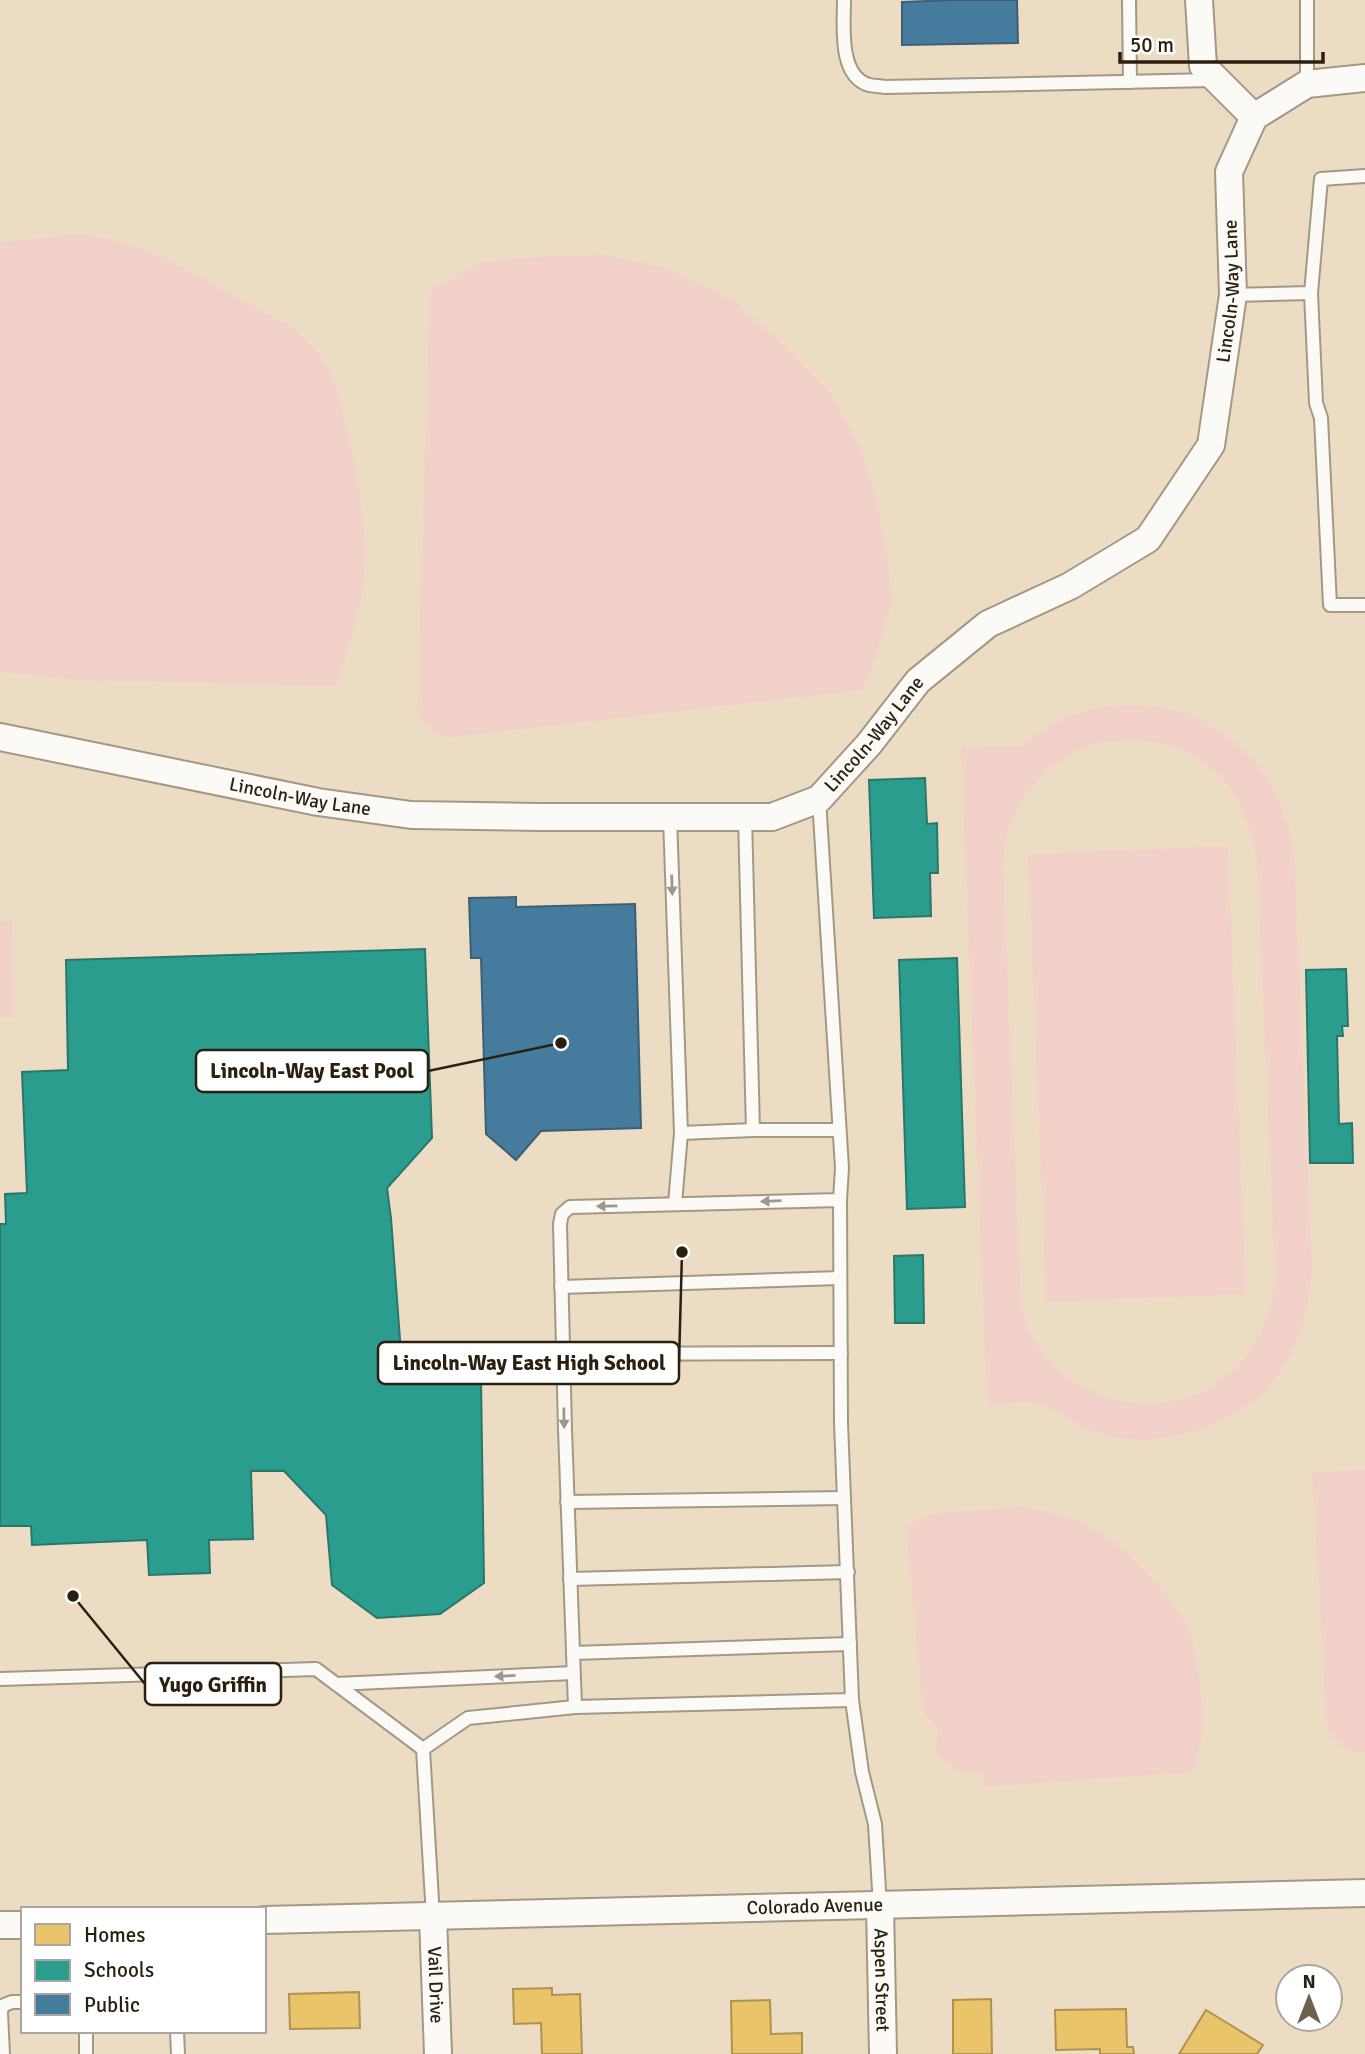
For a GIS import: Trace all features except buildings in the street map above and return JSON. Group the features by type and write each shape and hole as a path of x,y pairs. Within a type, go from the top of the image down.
{"street":[{"path":"1199,0 1203,66 1254,117 1307,84 1365,78"},
{"name":"Lincoln-Way Lane","path":"0,737 318,802 411,815 772,817 819,799 869,744 918,681 988,624 1070,586 1148,539 1211,445 1233,295 1229,172 1254,117"},
{"name":"Colorado Avenue","path":"266,1920 1365,1893"},
{"name":"Aspen Street","path":"880,1906 883,2054"},
{"name":"Vail Drive","path":"433,1917 438,2054"},
{"path":"0,1925 21,1925"}],"lane":[{"path":"844,0 846,59 854,75 866,84 886,86 1217,80"},
{"path":"1129,0 1130,82"},
{"path":"1307,0 1307,84"},
{"path":"1365,176 1321,179 1311,293 1316,402 1321,418 1330,605 1365,605"},
{"path":"1233,295 1311,293"},
{"path":"819,799 842,1168 841,1353 852,1700 862,1772 875,1824 880,1906"},
{"path":"670,817 681,1133 675,1204"},
{"path":"745,817 753,1130"},
{"path":"681,1133 839,1130"},
{"path":"575,1707 561,1287 562,1214 570,1207 840,1199"},
{"path":"561,1287 840,1278"},
{"path":"563,1354 841,1353"},
{"path":"567,1502 844,1498"},
{"path":"570,1579 848,1572"},
{"path":"573,1653 850,1644"},
{"path":"0,1679 316,1669 423,1749 433,1917"},
{"path":"336,1684 573,1673"},
{"path":"423,1749 468,1718 575,1707 852,1700"},
{"path":"3,2054 2,2006 21,2002"},
{"path":"86,2033 86,2054"},
{"path":"177,2033 178,2054"}],"shaded area":[{"path":"80,234 115,240 161,256 294,328 329,368 338,392 357,474 366,551 361,602 337,686 76,680 0,672 0,242"},
{"path":"606,255 665,268 734,301 786,347 832,394 861,449 886,546 892,601 877,653 863,690 444,738 417,717 430,291 481,262"},
{"path":"1123,705 1168,708 1195,717 1219,730 1255,763 1274,790 1286,820 1294,854 1312,1266 1307,1308 1288,1360 1266,1390 1228,1418 1206,1428 1158,1439 1113,1437 1078,1425 1041,1404 987,1405 961,748 1022,746 1047,727 1090,709","holes":["1126,740 1154,742 1178,748 1199,759 1231,790 1251,835 1257,861 1275,1275 1269,1310 1256,1340 1237,1366 1213,1386 1185,1399 1153,1404 1120,1401 1087,1389 1056,1368 1043,1354 1031,1334 1021,1302 1003,866 1005,846 1018,808 1042,775 1075,752 1094,745"]},
{"path":"1228,846 1246,1294 1046,1302 1028,854"},
{"path":"12,920 14,1017 0,1017 0,921"},
{"path":"1365,1469 1365,1752 1350,1753 1327,1731 1312,1473"},
{"path":"1022,1507 1065,1516 1100,1533 1132,1557 1179,1613 1192,1639 1202,1698 1203,1721 1194,1772 983,1787 982,1771 959,1772 935,1752 938,1728 923,1714 906,1526 934,1513"}],"place":[{"name":"Lincoln-Way East Pool","path":"561,1043"},
{"name":"Lincoln-Way East High School","path":"682,1252"},
{"name":"Yugo Griffin","path":"73,1596"}]}
